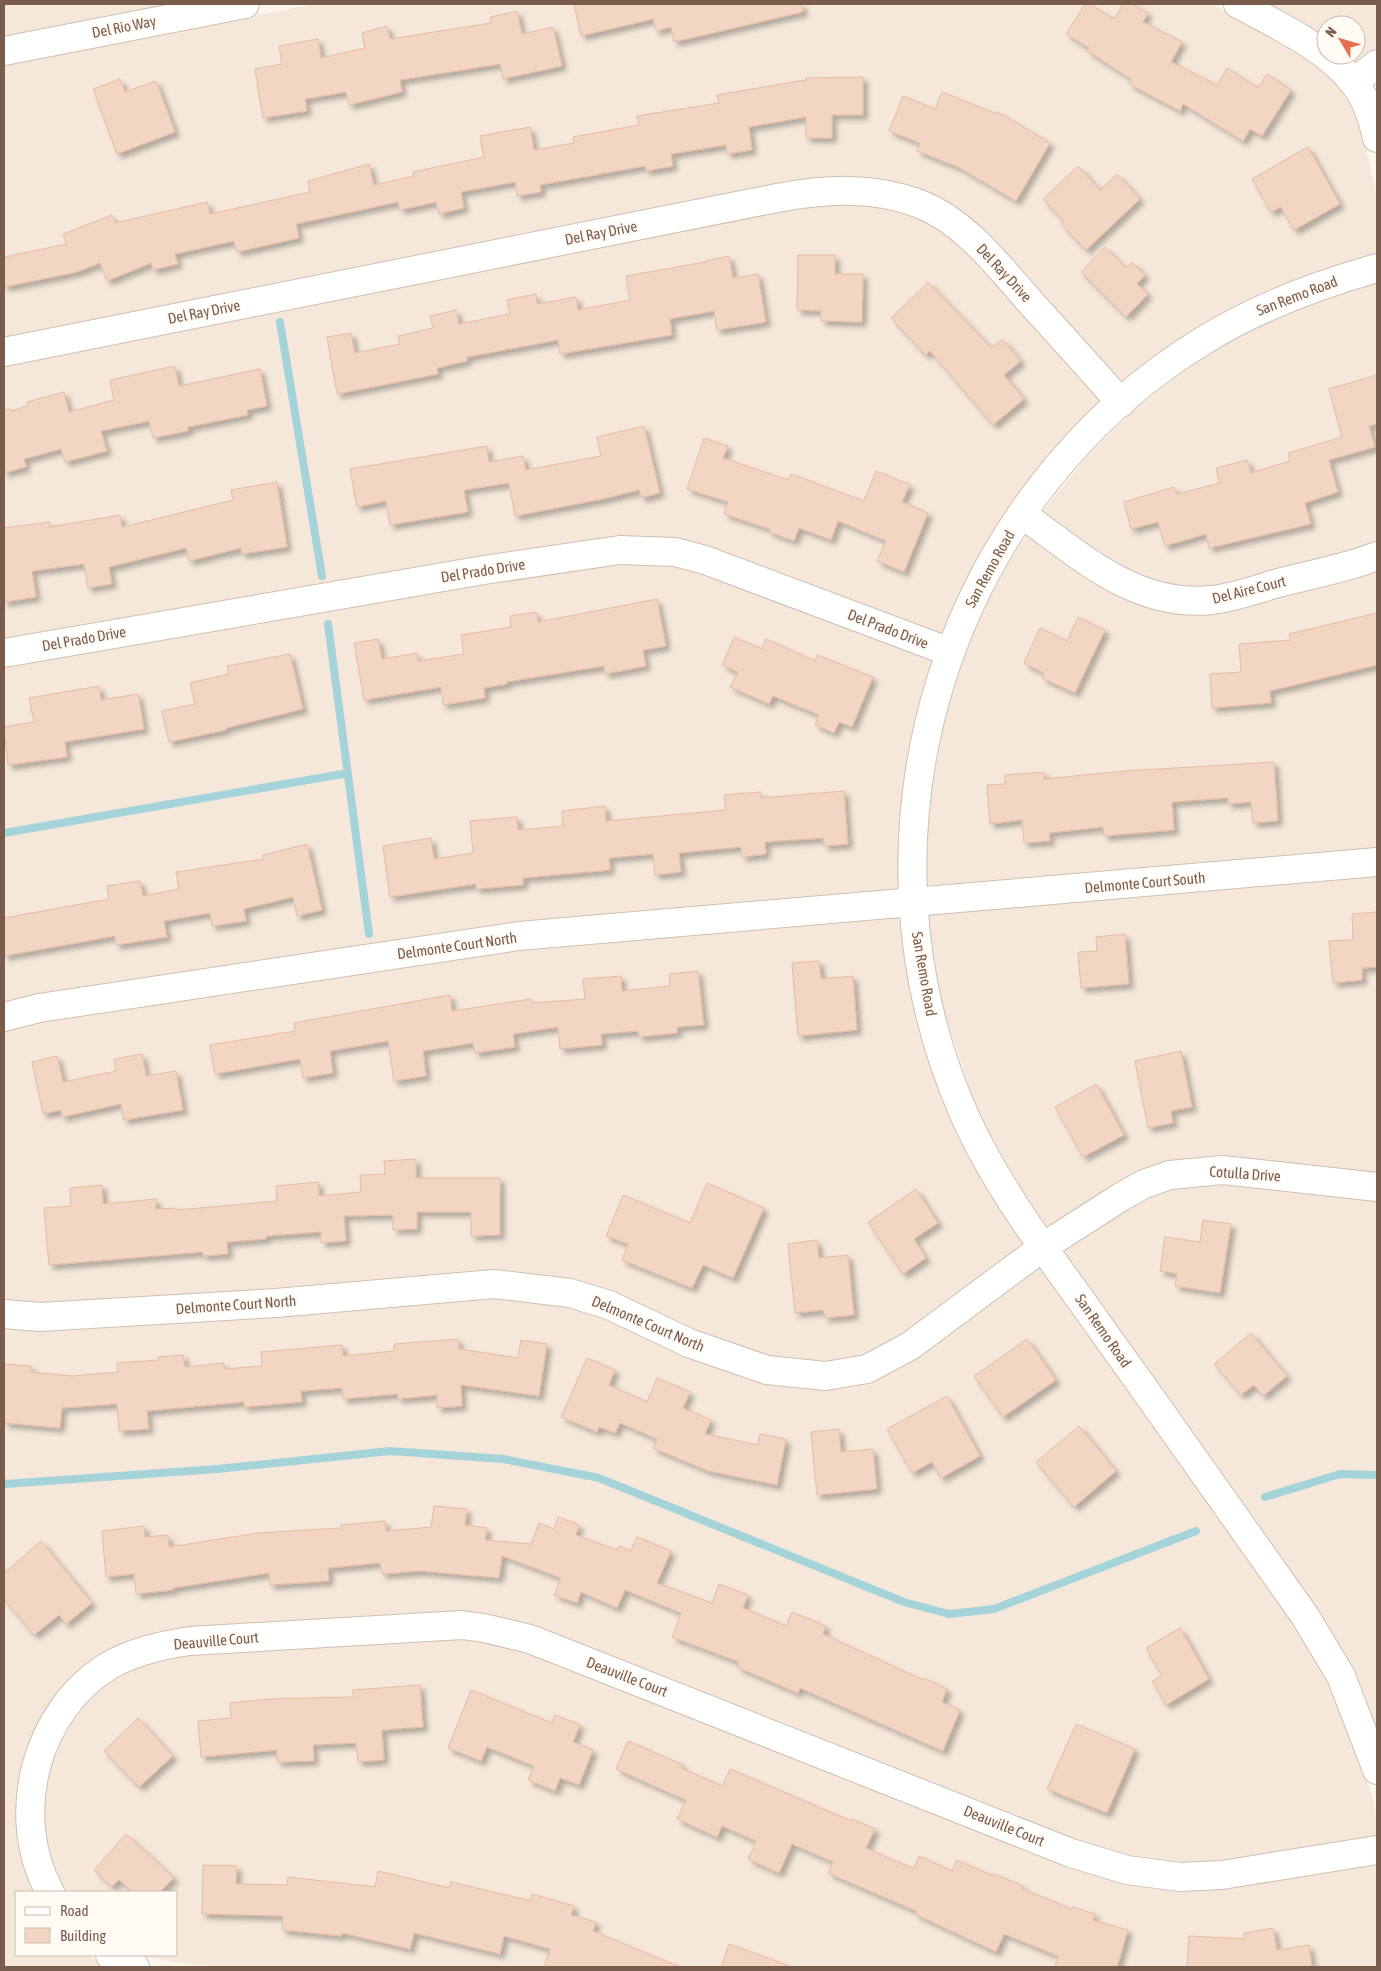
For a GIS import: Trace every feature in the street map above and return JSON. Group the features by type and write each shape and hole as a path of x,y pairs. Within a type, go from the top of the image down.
{"street":[{"name":"Del Rio Way","path":"4,51 245,4"},
{"path":"1238,4 1279,26 1315,49 1354,82 1365,103 1377,138"},
{"path":"1354,82 1377,64"},
{"name":"Del Ray Drive","path":"4,352 814,191 867,191 921,204 939,214 978,244 1121,402"},
{"name":"San Remo Road","path":"1377,268 1308,290 1232,324 1173,361 1121,402 1078,445 1022,514 979,586 950,652 934,704 920,768 912,842 913,902 927,1001 941,1054 966,1118 991,1167 1043,1247 1305,1616 1341,1676 1377,1770"},
{"name":"Del Aire Court","path":"1022,514 1116,579 1158,597 1177,600 1214,600 1377,556"},
{"name":"Del Prado Drive","path":"4,653 484,570 620,550 647,549 675,552 705,560 950,652"},
{"name":"Delmonte Court South","path":"913,902 1377,862"},
{"name":"Delmonte Court North","path":"4,1017 39,1008 519,936 913,902"},
{"name":"Cotulla Drive","path":"1043,1247 1120,1197 1144,1184 1170,1174 1223,1170 1377,1187"},
{"name":"Delmonte Court North","path":"4,1314 40,1317 256,1304 494,1284 570,1293 609,1305 688,1343 766,1370 826,1376 866,1369 910,1346 1043,1247"},
{"name":"Deauville Court","path":"50,1891 35,1856 30,1830 33,1781 40,1752 66,1704 83,1685 109,1666 133,1654 163,1645 190,1641 432,1626 484,1628 530,1639 1071,1853 1127,1870 1154,1875 1201,1877 1377,1850"},
{"path":"112,1956 135,1967"}],"shaded area":[{"path":"4,4 173,4 4,37"},
{"path":"315,4 1211,4 1273,37 1307,59 1343,89 1361,129 1377,195 1377,254 1319,271 1256,296 1195,329 1121,384 892,182 866,177 810,178 4,338 4,64"},
{"path":"1265,4 1377,4 1377,47 1366,55 1366,15 1316,15 1316,36"},
{"path":"843,203 889,208 917,216 933,225 969,253 1102,401 1067,435 1039,467 1003,516 967,579 941,635 677,539 645,536 616,537 4,640 4,366 781,211"},
{"path":"1377,283 1377,541 1365,546 1210,587 1177,587 1139,577 1099,554 1041,513 1088,455 1131,413 1182,372 1212,352 1270,320 1331,296"},
{"path":"1027,534 1110,591 1154,610 1178,614 1219,613 1377,571 1377,849 926,887 929,802 947,708 975,626 1008,563"},
{"path":"623,564 674,565 702,572 933,659 920,699 906,765 898,831 899,889 515,923 35,994 4,1002 4,667 488,583"},
{"path":"1377,876 1377,1174 1223,1156 1193,1157 1165,1162 1137,1172 1046,1229 1003,1161 978,1113 940,999 928,914"},
{"path":"901,916 907,970 919,1028 941,1091 953,1122 1025,1244 902,1335 861,1356 824,1362 768,1357 693,1331 614,1293 274,1290 38,1304 4,1301 4,1031 43,1021 522,950"},
{"path":"1224,1183 1377,1200 1377,1730 1353,1670 1062,1252 1129,1208 1151,1196 1175,1188"},
{"path":"1041,1266 1294,1622 1329,1680 1353,1739 1373,1798 1377,1821 1377,1836 1219,1861 1179,1864 1129,1857 1074,1840 533,1627 460,1612 429,1612 188,1628 158,1633 126,1642 100,1655 73,1676 54,1697 37,1723 26,1748 19,1776 17,1829 22,1859 36,1891 15,1891 15,1956 90,1956 106,1967 4,1967 4,1327 42,1330 495,1297 569,1306 829,1389 874,1381 918,1358"},
{"path":"434,1639 484,1641 527,1652 1067,1865 1125,1883 1155,1888 1204,1890 1377,1864 1377,1967 221,1967 171,1962 144,1956 178,1956 178,1891 64,1891 56,1876 48,1854 44,1830 46,1785 52,1757 77,1713 94,1695 117,1677 139,1666 193,1655"}],"building":[{"path":"574,4 802,4 803,12 674,42 671,27 656,31 653,19 581,36"},
{"path":"1085,4 1089,4 1114,19 1123,4 1133,4 1148,13 1143,22 1182,42 1171,62 1217,85 1227,68 1258,88 1267,74 1291,90 1262,136 1250,129 1243,141 1183,104 1180,111 1129,84 1131,79 1087,51 1089,48 1066,34"},
{"path":"517,11 522,34 553,27 562,66 503,79 500,64 400,80 402,92 349,105 346,92 305,99 307,111 263,118 255,69 282,64 279,46 318,39 321,58 365,48 362,33 387,26 390,39 491,23 490,17"},
{"path":"863,77 863,115 832,115 832,138 806,138 806,117 749,127 752,150 727,154 726,145 671,154 673,166 646,171 645,166 540,185 541,192 517,196 515,182 461,192 464,208 439,214 436,202 400,210 398,202 296,224 299,238 237,252 234,241 175,254 178,264 153,270 151,263 107,281 100,263 77,272 4,287 4,257 67,244 63,234 112,215 115,223 207,202 210,214 310,192 308,181 369,164 374,185 414,176 413,172 484,157 480,136 530,127 534,150 574,143 573,137 639,125 637,116 719,103 717,95 806,80 806,78"},
{"path":"120,79 125,92 156,81 175,132 117,154 93,89"},
{"path":"942,92 997,114 998,112 1050,143 1016,201 958,167 917,151 920,143 889,131 903,96 935,109"},
{"path":"1308,147 1340,204 1294,230 1281,207 1271,212 1252,179"},
{"path":"1078,166 1100,190 1117,174 1140,199 1086,250 1061,224 1064,221 1043,199"},
{"path":"1105,247 1126,268 1132,262 1145,275 1137,284 1148,294 1126,317 1081,272"},
{"path":"798,255 835,255 835,274 863,274 862,322 821,321 821,311 797,310"},
{"path":"729,256 733,278 758,274 766,322 717,330 714,311 670,319 672,335 560,354 558,340 467,357 467,361 437,368 438,374 337,394 327,337 351,333 355,353 400,344 398,336 433,328 430,316 456,310 459,324 510,314 507,300 536,294 537,304 576,297 578,310 630,300 626,276"},
{"path":"928,282 991,348 1002,339 1021,361 1004,375 1024,399 993,425 930,351 926,355 891,318"},
{"path":"175,366 179,386 260,369 267,406 247,410 248,415 188,427 188,431 153,438 149,421 101,431 107,451 65,462 61,449 24,459 26,467 4,473 4,410 10,409 11,411 28,406 27,402 64,392 69,412 114,400 110,380"},
{"path":"1377,375 1377,424 1369,426 1375,447 1329,460 1338,492 1305,503 1311,524 1209,548 1206,534 1165,546 1158,522 1131,529 1124,502 1174,487 1177,494 1220,483 1216,468 1247,460 1251,473 1290,461 1288,453 1342,437 1329,389"},
{"path":"644,426 660,493 641,498 639,490 515,516 509,483 464,490 468,512 390,525 386,501 357,507 350,469 487,446 489,462 523,456 526,470 601,456 597,437"},
{"path":"704,438 728,446 723,458 788,480 791,474 864,501 876,471 910,485 902,502 928,513 904,572 877,561 886,541 838,521 831,540 799,528 794,541 769,532 770,529 724,514 728,502 687,489"},
{"path":"277,482 287,547 242,554 241,548 189,561 186,548 109,567 112,584 88,588 84,564 32,571 36,597 4,602 4,528 49,522 50,527 120,515 122,527 233,500 231,490"},
{"path":"657,599 666,646 643,650 646,666 605,674 604,666 506,682 507,684 484,688 485,698 443,705 441,687 364,700 354,643 378,639 382,659 417,653 418,661 464,654 461,635 511,627 510,616 536,612 538,622"},
{"path":"1377,613 1377,665 1270,691 1271,703 1212,708 1210,674 1241,672 1239,644 1291,640 1289,634"},
{"path":"1078,617 1105,630 1075,693 1042,678 1044,673 1024,663 1040,628 1067,641"},
{"path":"734,637 762,649 766,639 815,661 817,655 873,677 852,727 839,722 834,733 815,725 819,715 773,696 769,704 730,687 738,672 722,665"},
{"path":"290,654 303,709 226,728 226,730 169,742 162,711 195,704 190,683 229,674 227,666"},
{"path":"99,686 101,700 138,694 144,729 65,742 67,757 8,765 4,727 34,722 29,698"},
{"path":"1274,762 1278,821 1253,823 1251,802 1228,804 1228,798 1172,802 1174,830 1104,836 1103,827 1049,833 1050,841 1024,843 1022,820 990,824 987,785 1005,784 1005,775 1044,772 1044,779 1125,771"},
{"path":"844,791 848,844 824,846 823,838 765,842 766,854 742,857 741,847 679,853 681,872 655,875 653,854 609,858 610,870 523,878 523,885 476,889 476,884 390,897 383,846 431,838 434,859 473,853 470,821 517,817 518,830 563,826 562,811 605,806 606,821 726,810 724,795 761,792 761,798"},
{"path":"307,844 322,910 297,916 293,897 244,909 246,921 212,926 210,913 164,921 167,937 116,945 115,936 4,956 4,918 109,899 107,886 140,881 143,896 179,889 176,872 264,859 263,855"},
{"path":"1377,912 1377,967 1362,968 1362,980 1333,983 1329,941 1353,940 1352,914"},
{"path":"1125,934 1129,984 1081,988 1078,952 1097,951 1096,937"},
{"path":"819,961 821,979 853,976 857,1030 798,1036 792,963"},
{"path":"698,971 704,1025 677,1027 677,1033 639,1037 638,1031 601,1034 602,1045 560,1049 558,1027 513,1034 515,1047 475,1053 473,1043 423,1051 426,1076 394,1081 388,1041 330,1051 333,1073 303,1078 300,1059 215,1074 210,1045 295,1031 294,1023 450,995 452,1011 531,999 532,1003 585,999 583,979 621,976 622,991 670,986 669,974"},
{"path":"1181,1051 1192,1107 1171,1111 1173,1123 1148,1128 1135,1061"},
{"path":"142,1054 146,1076 176,1071 183,1110 124,1120 121,1104 62,1117 61,1110 43,1114 32,1062 57,1056 63,1082 116,1071 114,1059"},
{"path":"1096,1084 1124,1135 1083,1157 1055,1107"},
{"path":"416,1159 416,1178 500,1178 500,1235 471,1236 471,1212 417,1212 417,1229 393,1230 393,1215 344,1216 346,1241 321,1243 321,1232 266,1236 266,1239 227,1242 228,1254 203,1256 203,1252 49,1265 44,1208 71,1206 70,1188 102,1185 103,1204 156,1199 156,1209 177,1208 177,1210 277,1201 276,1186 318,1182 319,1196 361,1192 360,1175 385,1174 384,1161"},
{"path":"707,1183 764,1208 733,1278 703,1265 692,1288 622,1260 628,1244 606,1236 623,1195 690,1223"},
{"path":"916,1189 938,1223 914,1239 926,1258 903,1274 868,1222"},
{"path":"1203,1220 1231,1224 1220,1293 1175,1286 1177,1274 1160,1271 1165,1237 1200,1242"},
{"path":"817,1240 819,1258 848,1255 854,1315 825,1318 823,1310 795,1313 788,1244"},
{"path":"1251,1333 1287,1376 1263,1396 1254,1385 1241,1395 1214,1364"},
{"path":"458,1339 459,1349 518,1358 521,1340 547,1344 539,1396 461,1385 462,1406 437,1408 437,1395 398,1399 398,1394 343,1399 342,1388 301,1391 302,1402 244,1407 244,1402 147,1411 149,1429 119,1431 117,1404 62,1408 60,1428 4,1423 4,1364 31,1366 31,1372 72,1376 118,1372 117,1363 158,1360 158,1357 183,1355 185,1367 224,1363 224,1369 262,1366 261,1352 342,1345 343,1356 394,1351 394,1344"},
{"path":"1027,1339 1056,1380 1003,1417 974,1376"},
{"path":"587,1358 615,1370 609,1385 647,1402 657,1378 690,1392 683,1408 711,1420 705,1434 758,1445 760,1434 786,1439 777,1485 708,1471 653,1448 657,1439 620,1423 615,1433 599,1427 597,1432 561,1417"},
{"path":"947,1396 980,1456 941,1478 932,1462 912,1473 887,1429"},
{"path":"1079,1426 1116,1471 1074,1507 1036,1462"},
{"path":"839,1429 841,1452 873,1449 877,1489 817,1495 811,1432"},
{"path":"434,1506 467,1509 465,1525 487,1528 485,1540 531,1544 539,1523 554,1529 558,1517 579,1525 576,1535 617,1550 619,1546 631,1551 637,1537 671,1551 657,1583 712,1603 719,1584 748,1595 743,1608 786,1626 792,1612 826,1626 823,1634 923,1680 924,1678 947,1689 942,1702 960,1710 943,1751 800,1688 798,1693 737,1667 739,1662 672,1637 681,1613 625,1590 617,1608 581,1592 577,1603 554,1595 561,1578 502,1556 499,1578 420,1571 382,1574 380,1563 328,1568 329,1581 270,1585 269,1573 173,1588 173,1590 136,1594 134,1574 106,1577 102,1531 144,1526 145,1537 168,1535 169,1547 258,1533 341,1528 341,1525 385,1521 386,1531 431,1527"},
{"path":"41,1541 92,1603 66,1624 59,1615 34,1635 4,1599 4,1573"},
{"path":"1180,1628 1209,1679 1166,1705 1152,1681 1162,1676 1146,1648"},
{"path":"420,1685 423,1727 382,1730 384,1760 358,1762 356,1743 313,1745 314,1761 277,1762 277,1750 201,1757 198,1721 231,1718 230,1703 269,1699 353,1697 353,1690"},
{"path":"471,1690 552,1723 555,1715 580,1725 573,1742 593,1750 579,1785 560,1778 555,1791 528,1780 534,1766 487,1747 481,1761 448,1748"},
{"path":"138,1718 173,1756 139,1787 104,1751"},
{"path":"1076,1724 1135,1749 1107,1813 1047,1789"},
{"path":"628,1741 683,1765 681,1768 722,1786 730,1769 851,1821 852,1819 875,1829 866,1848 914,1869 919,1856 952,1871 957,1860 993,1876 994,1874 1023,1886 1022,1889 1072,1909 1073,1907 1095,1914 1093,1920 1128,1930 1117,1967 1055,1967 1058,1956 1004,1934 996,1952 915,1914 916,1911 828,1873 833,1862 792,1844 779,1873 748,1859 756,1841 722,1826 717,1837 677,1819 686,1800 616,1769"},
{"path":"126,1834 174,1878 161,1891 132,1891 119,1880 112,1887 94,1870"},
{"path":"203,1865 237,1866 236,1884 287,1885 288,1877 375,1887 378,1871 449,1888 451,1882 531,1901 532,1894 574,1906 571,1915 596,1922 593,1931 680,1967 544,1967 550,1949 504,1936 500,1954 414,1933 410,1949 342,1933 342,1936 282,1930 283,1916 202,1914"},
{"path":"1273,1928 1277,1950 1309,1945 1312,1967 1187,1967 1189,1936 1245,1939 1244,1933"},
{"path":"729,1944 787,1965 787,1967 721,1967"}],"waterway":[{"path":"280,322 322,576"},
{"path":"328,624 369,934"},
{"path":"4,833 348,773"},
{"path":"4,1484 217,1469 390,1451 503,1459 599,1478 904,1602 949,1614 994,1609 1196,1531"},
{"path":"1265,1497 1340,1474 1377,1475"}]}
